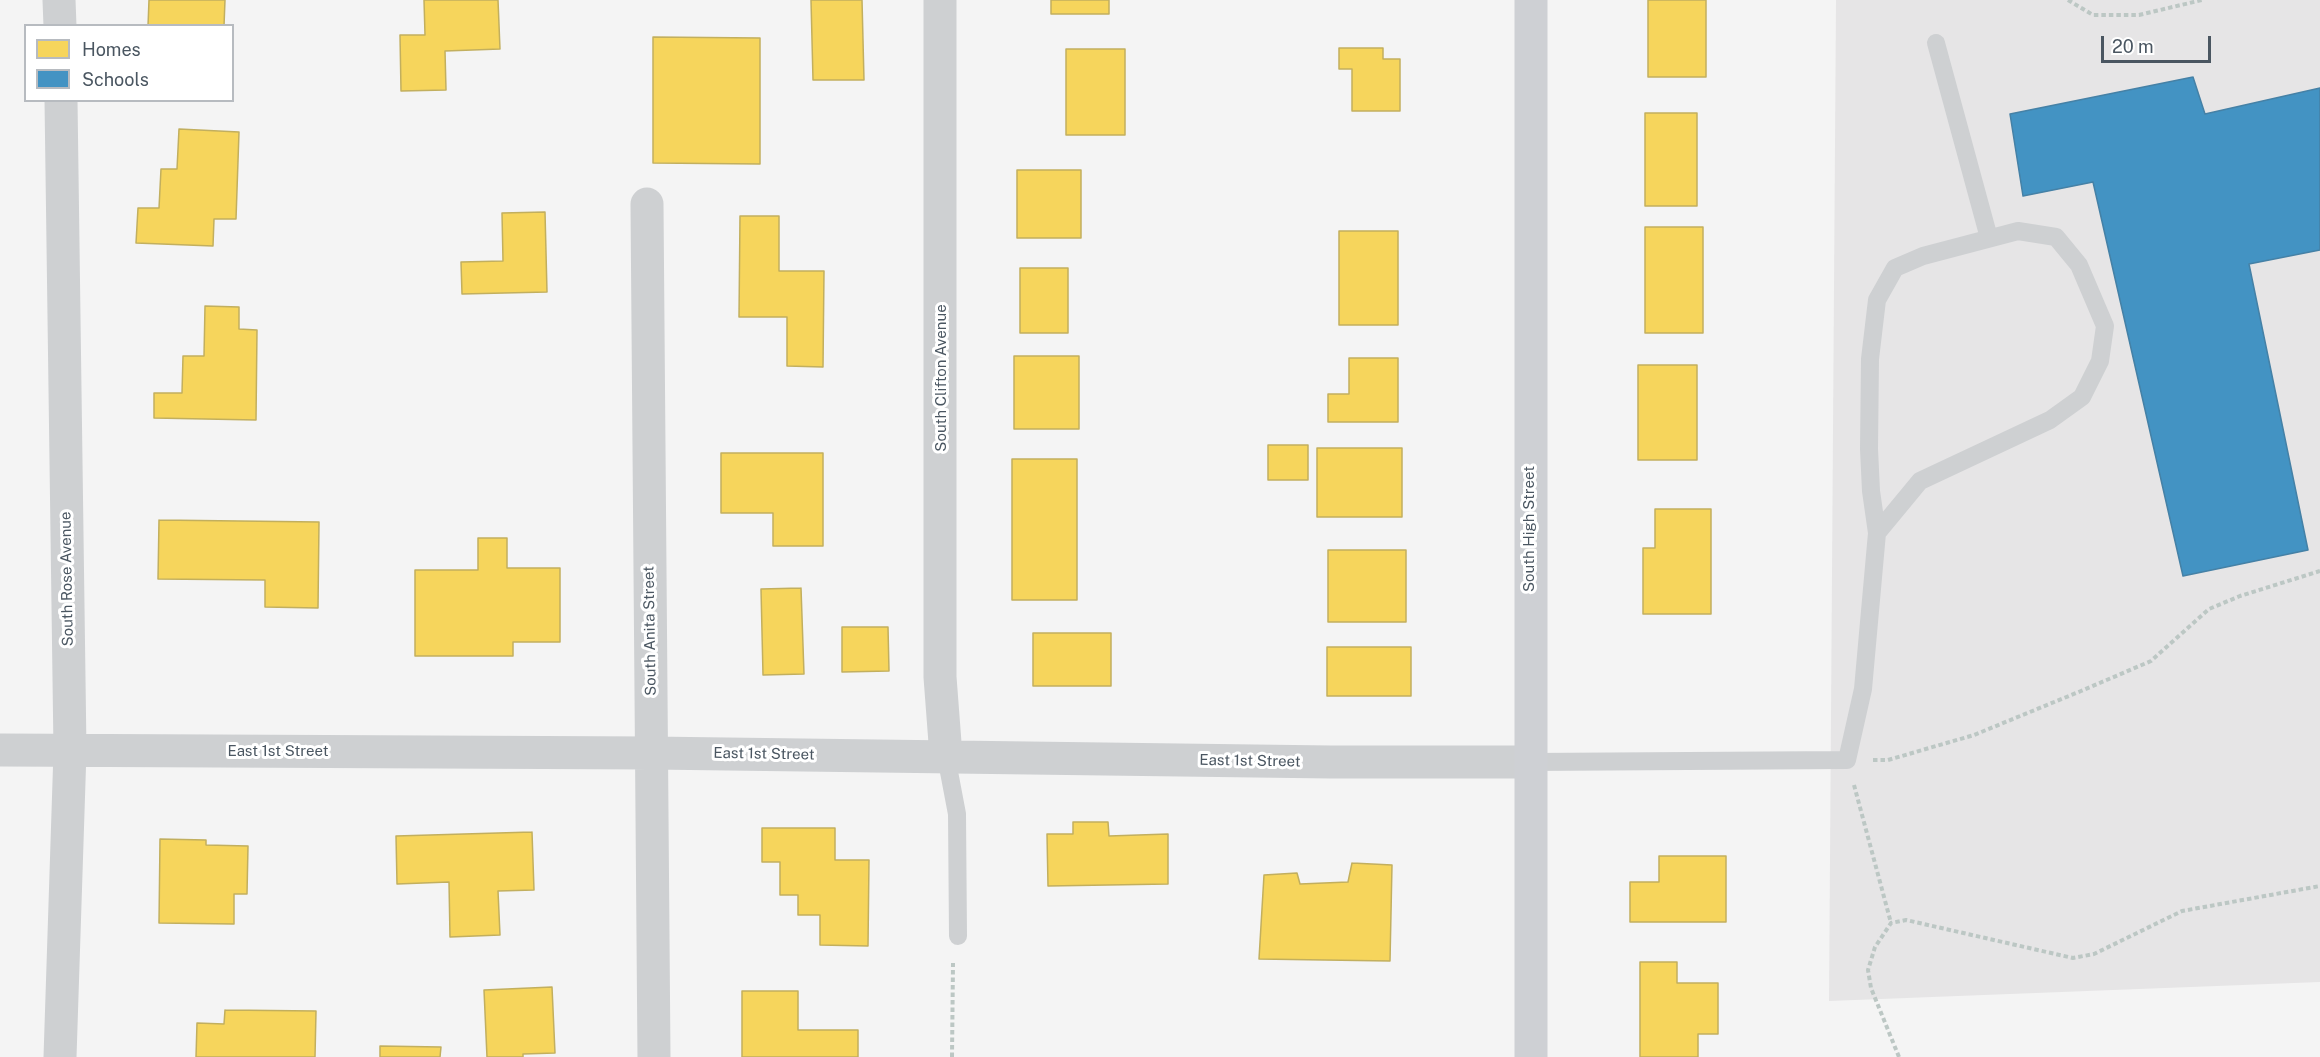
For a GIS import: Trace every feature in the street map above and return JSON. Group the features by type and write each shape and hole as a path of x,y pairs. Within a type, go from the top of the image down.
{"street":[{"path":"59,0 60,24"},
{"name":"South Clifton Avenue","path":"940,0 940,677 946,756"},
{"name":"South High Street","path":"1531,0 1529,762 1531,1057"},
{"name":"South Rose Avenue","path":"60,1057 70,751 61,102"},
{"name":"South Anita Street","path":"647,204 654,1057"},
{"name":"East 1st Street","path":"0,750 652,753 1331,762 1529,762"}],"lane":[{"path":"1936,43 1989,238"},
{"path":"1529,762 1847,760 1863,689 1877,532 1871,491 1869,449 1870,359 1877,300 1895,268 1923,256 2018,231 2056,237 2079,265 2105,326 2100,361 2082,397 2050,420 1920,481 1877,532"},
{"path":"946,756 957,814 958,936"}],"path":[{"path":"2068,0 2093,15 2139,15 2202,0"},
{"path":"1891,923 1847,760 1888,760 1974,735 2151,661 2209,609 2240,596 2320,571"},
{"path":"1899,1057 1871,988 1868,970 1875,947 1891,923 1906,921 2073,958 2094,954 2182,911 2320,886"},
{"path":"952,1057 953,957 958,936"}],"shaded area":[{"path":"1836,0 2320,0 2320,982 1829,1001"}],"building: Homes":[{"path":"149,0 225,0 224,24 148,24"},
{"path":"424,0 498,0 500,49 445,51 446,90 401,91 400,35 425,35"},
{"path":"811,0 862,0 864,80 813,80"},
{"path":"1051,0 1109,0 1109,14 1051,14"},
{"path":"1648,0 1706,0 1706,77 1648,77"},
{"path":"653,37 760,38 760,164 653,163"},
{"path":"1339,48 1383,48 1383,59 1400,59 1400,111 1352,111 1352,69 1339,69"},
{"path":"1066,49 1125,49 1125,135 1066,135"},
{"path":"1645,113 1697,113 1697,206 1645,206"},
{"path":"179,129 239,132 236,219 214,219 213,246 136,243 138,208 159,208 161,169 177,169"},
{"path":"1017,170 1081,170 1081,238 1017,238"},
{"path":"545,212 547,292 462,294 461,262 503,261 502,213"},
{"path":"740,216 779,216 779,271 824,271 823,367 787,366 787,317 739,317"},
{"path":"1645,227 1703,227 1703,333 1645,333"},
{"path":"1339,231 1398,231 1398,325 1339,325"},
{"path":"1020,268 1068,268 1068,333 1020,333"},
{"path":"205,306 239,307 239,329 257,330 256,420 154,418 154,393 182,393 183,356 204,356"},
{"path":"1014,356 1079,356 1079,429 1014,429"},
{"path":"1349,358 1398,358 1398,422 1328,422 1328,394 1349,394"},
{"path":"1638,365 1697,365 1697,460 1638,460"},
{"path":"1268,445 1308,445 1308,480 1268,480"},
{"path":"1317,448 1402,448 1402,517 1317,517"},
{"path":"721,453 823,453 823,546 773,546 773,513 721,513"},
{"path":"1012,459 1077,459 1077,600 1012,600"},
{"path":"1655,509 1711,509 1711,614 1643,614 1643,548 1655,548"},
{"path":"159,520 319,522 318,608 265,607 265,580 158,579"},
{"path":"478,538 507,538 507,568 560,568 560,642 513,642 513,656 415,656 415,570 478,570"},
{"path":"1328,550 1406,550 1406,622 1328,622"},
{"path":"801,588 804,674 763,675 761,589"},
{"path":"842,627 888,627 889,671 842,672"},
{"path":"1033,633 1111,633 1111,686 1033,686"},
{"path":"1327,647 1411,647 1411,696 1327,696"},
{"path":"1073,822 1108,822 1109,836 1168,834 1168,884 1048,886 1047,834 1073,834"},
{"path":"762,828 835,828 835,860 869,860 868,946 820,945 820,915 798,915 798,895 780,895 780,862 762,862"},
{"path":"532,832 534,890 498,891 500,935 450,937 449,882 397,884 396,836"},
{"path":"160,839 206,840 206,845 248,846 247,894 234,894 234,924 159,923"},
{"path":"1659,856 1726,856 1726,922 1630,922 1630,882 1659,882"},
{"path":"1352,863 1392,865 1390,961 1259,959 1264,875 1297,873 1300,884 1348,882"},
{"path":"1640,962 1677,962 1677,983 1718,983 1718,1034 1698,1034 1698,1057 1640,1057"},
{"path":"552,987 555,1053 523,1054 523,1057 487,1057 484,990"},
{"path":"742,991 798,991 798,1030 858,1030 858,1057 742,1057"},
{"path":"225,1010 316,1011 315,1057 196,1057 197,1023 224,1024"},
{"path":"380,1046 441,1047 440,1057 380,1057"}],"building: Schools":[{"path":"2193,77 2205,114 2320,88 2320,250 2249,264 2308,550 2183,576 2093,182 2023,196 2010,114"}]}
